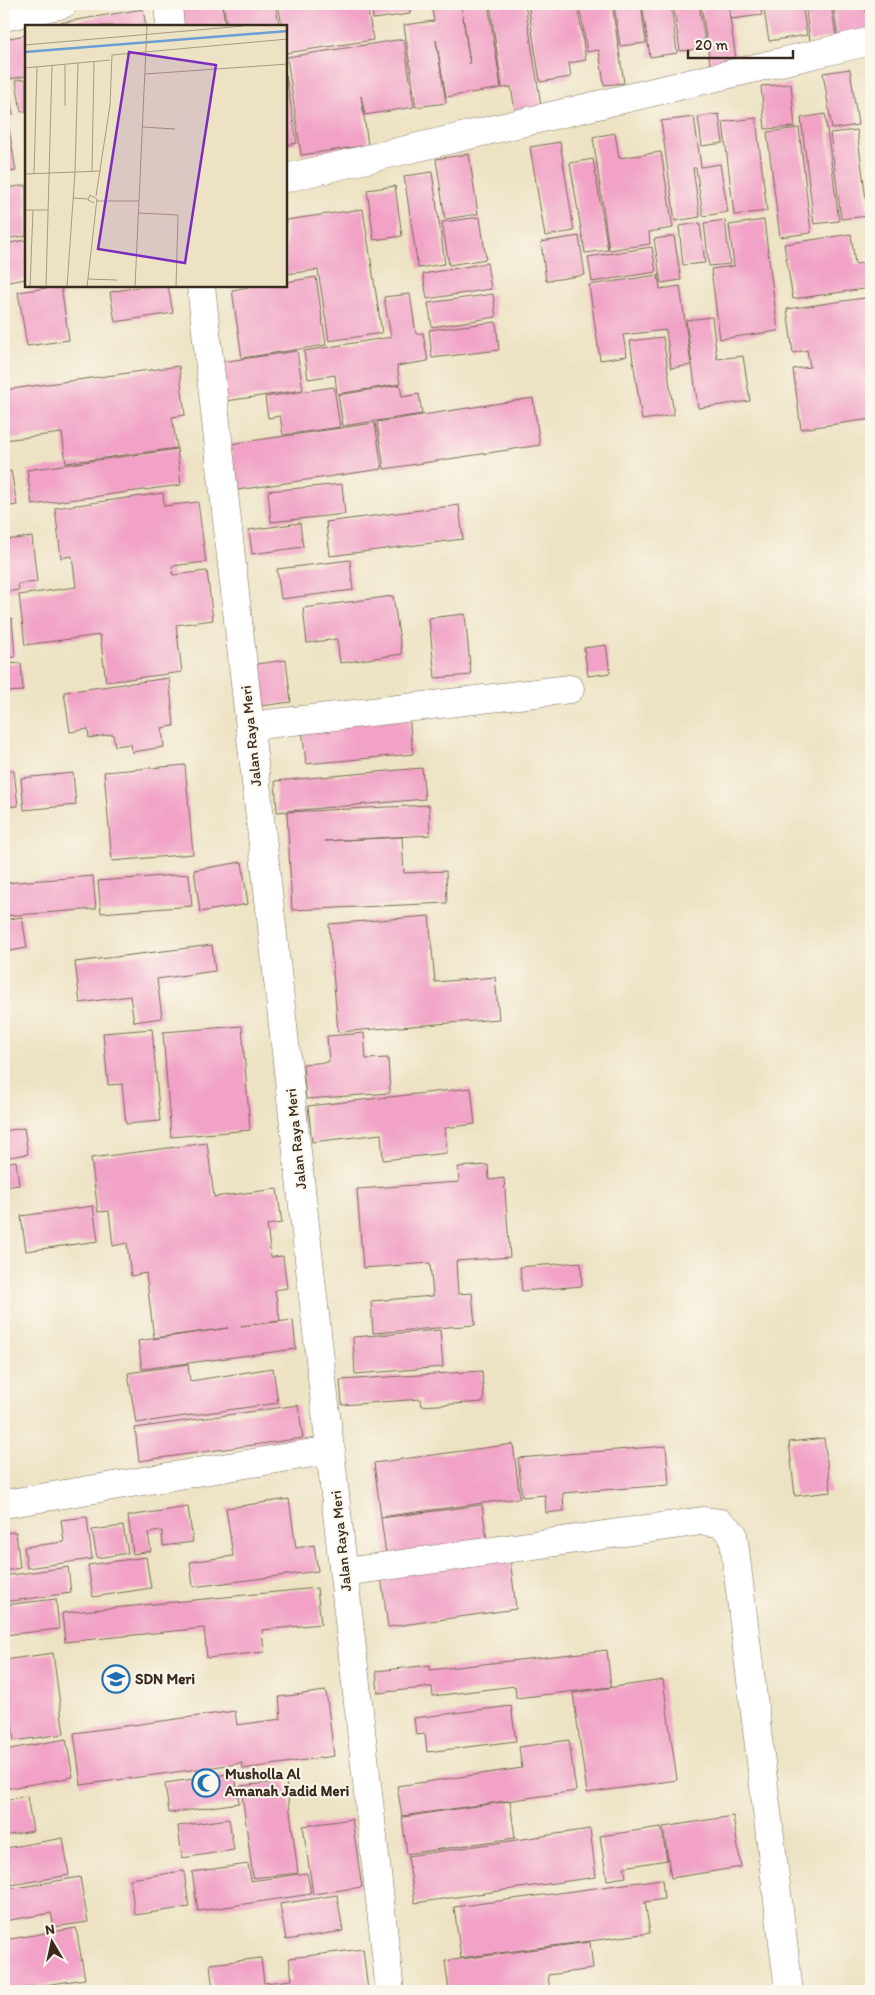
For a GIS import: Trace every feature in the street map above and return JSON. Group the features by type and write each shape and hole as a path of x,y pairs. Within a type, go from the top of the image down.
{"street":[{"path":"4,18 63,4"},
{"path":"168,4 170,25"},
{"path":"288,178 871,41"},
{"name":"Jalan Raya Meri","path":"201,288 390,1991"},
{"path":"250,726 570,690"},
{"path":"4,1504 331,1450"},
{"path":"345,1572 702,1521 720,1523 732,1534 789,1991"}],"building":[{"path":"176,4 222,4 225,25 179,25"},
{"path":"223,4 276,4 279,25 227,25"},
{"path":"278,4 367,4 373,40 288,53 288,25 282,25"},
{"path":"371,4 409,4 410,14 373,19"},
{"path":"431,4 488,4 501,88 446,97 436,40 446,103 416,107 404,25 434,21"},
{"path":"490,4 525,4 541,106 515,110 511,87 502,88"},
{"path":"528,4 577,4 586,60 569,63 571,77 540,82"},
{"path":"579,4 612,4 624,83 604,85 599,50 587,52"},
{"path":"614,4 641,4 646,43 620,46"},
{"path":"642,4 671,4 677,53 650,57"},
{"path":"673,4 699,4 706,48 680,51"},
{"path":"701,4 728,4 737,66 711,70"},
{"path":"729,4 760,4 762,15 731,19"},
{"path":"763,4 802,4 807,35 769,41"},
{"path":"805,4 831,4 836,36 810,41"},
{"path":"833,4 865,4 869,32 838,37"},
{"path":"143,9 146,25 54,25"},
{"path":"25,35 25,76 4,80 4,39"},
{"path":"404,39 414,107 365,115 361,96 368,145 301,155 288,57"},
{"path":"850,69 858,125 832,129 823,73"},
{"path":"25,79 25,111 21,112 16,80"},
{"path":"791,84 795,127 765,129 761,86"},
{"path":"8,87 13,115 4,116 4,88"},
{"path":"288,87 297,143 288,145"},
{"path":"719,114 723,143 702,146 698,117"},
{"path":"825,114 839,221 814,224 801,118"},
{"path":"4,117 7,117 16,171 4,172"},
{"path":"694,117 701,167 720,164 728,212 703,216 696,168 693,168 700,217 675,221 661,121"},
{"path":"756,118 767,211 734,215 723,122"},
{"path":"799,128 811,233 780,237 767,132"},
{"path":"857,130 868,216 841,219 830,133"},
{"path":"615,133 619,158 661,152 673,228 649,232 650,244 609,250 593,137"},
{"path":"560,142 574,231 545,236 530,147"},
{"path":"469,154 478,214 445,219 436,159"},
{"path":"593,159 608,250 585,253 570,163"},
{"path":"432,172 445,264 418,268 404,176"},
{"path":"25,185 25,236 4,239 4,211 10,210 7,188"},
{"path":"395,186 402,236 374,240 367,190"},
{"path":"363,209 382,333 329,341 318,270 288,274 288,220"},
{"path":"480,217 486,259 449,265 442,222"},
{"path":"725,220 730,264 709,266 704,223"},
{"path":"764,220 778,331 720,339 711,269 734,266 729,225"},
{"path":"700,223 705,263 683,265 679,226"},
{"path":"851,234 855,264 871,262 871,288 793,299 784,244"},
{"path":"579,236 585,275 546,281 541,242"},
{"path":"674,236 681,280 661,283 654,239"},
{"path":"25,240 25,279 4,283 4,244"},
{"path":"652,247 656,272 592,282 588,257"},
{"path":"487,263 491,289 427,299 423,274"},
{"path":"658,275 660,289 680,286 691,365 671,368 666,330 623,335 627,356 600,360 589,285"},
{"path":"316,277 326,345 242,358 232,290 244,288 288,288 288,282"},
{"path":"61,288 69,340 27,346 18,292"},
{"path":"133,288 168,288 173,313 115,322 110,292"},
{"path":"410,294 416,334 423,333 428,361 397,366 400,384 337,394 335,375 308,379 304,351 391,337 384,297"},
{"path":"493,294 496,317 432,327 428,303"},
{"path":"871,297 871,419 801,429 793,369 810,367 807,350 793,353 787,309"},
{"path":"712,317 717,359 743,356 750,401 698,408 686,320"},
{"path":"496,322 499,350 432,358 429,330"},
{"path":"663,337 674,415 642,420 630,341"},
{"path":"297,351 303,390 226,401 221,362"},
{"path":"179,366 185,415 172,417 177,448 66,463 62,433 4,440 4,390"},
{"path":"400,385 402,397 419,394 422,414 343,426 338,395"},
{"path":"334,387 340,427 283,435 280,416 268,418 265,397"},
{"path":"533,398 540,445 384,469 377,422"},
{"path":"375,423 382,469 237,490 230,444"},
{"path":"177,449 181,485 32,505 27,470"},
{"path":"11,471 17,505 4,507 4,472"},
{"path":"342,484 345,514 271,522 268,491"},
{"path":"163,493 164,506 198,502 206,562 172,566 173,575 207,571 213,620 176,625 182,672 106,682 100,635 25,645 19,595 76,587 72,556 61,558 55,508"},
{"path":"459,505 463,539 330,556 326,522"},
{"path":"300,523 303,547 252,554 249,530"},
{"path":"32,537 37,582 18,584 19,590 4,592 4,540"},
{"path":"350,560 353,590 281,599 277,569"},
{"path":"393,596 402,654 340,663 337,639 307,643 303,608"},
{"path":"465,614 471,675 435,678 429,618"},
{"path":"12,618 15,657 4,658 4,619"},
{"path":"606,645 610,673 588,676 584,648"},
{"path":"286,660 291,702 261,706 256,664"},
{"path":"21,663 23,691 4,692 4,664"},
{"path":"169,678 174,726 162,728 164,747 132,752 131,744 115,746 113,734 89,738 88,729 70,732 64,692"},
{"path":"409,717 413,754 306,764 302,729"},
{"path":"185,765 193,854 112,861 104,772"},
{"path":"422,768 425,799 277,812 275,781"},
{"path":"4,771 14,771 18,806 4,807"},
{"path":"73,773 76,805 24,810 21,778"},
{"path":"429,805 430,835 325,841 402,837 404,873 446,871 447,903 292,910 287,812"},
{"path":"242,862 248,904 200,912 194,870"},
{"path":"189,874 192,906 101,913 98,881"},
{"path":"93,876 96,909 4,916 4,883"},
{"path":"429,916 435,982 495,977 499,1019 338,1032 329,924"},
{"path":"22,917 27,948 4,952 4,920"},
{"path":"212,945 215,971 157,979 162,1018 134,1022 130,996 80,1003 75,962"},
{"path":"242,1026 250,1130 171,1137 163,1032"},
{"path":"152,1029 160,1121 126,1124 122,1084 108,1085 103,1033"},
{"path":"364,1033 366,1059 388,1058 390,1093 306,1099 303,1064 329,1062 327,1036"},
{"path":"471,1088 475,1124 445,1128 447,1153 383,1160 381,1134 312,1142 308,1106"},
{"path":"24,1128 28,1154 4,1158 4,1131"},
{"path":"207,1143 214,1197 277,1189 282,1223 267,1225 271,1257 283,1256 287,1288 275,1290 280,1321 241,1326 293,1320 296,1349 142,1369 138,1341 228,1328 154,1338 146,1273 131,1276 127,1243 113,1246 109,1211 98,1212 91,1158"},
{"path":"16,1161 19,1185 4,1187 4,1163"},
{"path":"488,1165 489,1180 504,1178 510,1257 456,1261 458,1294 472,1293 475,1325 373,1333 371,1301 433,1296 430,1263 363,1268 357,1189 459,1182 458,1167"},
{"path":"93,1206 98,1241 26,1251 21,1216"},
{"path":"581,1262 582,1286 522,1291 520,1267"},
{"path":"440,1330 443,1367 355,1374 353,1337"},
{"path":"188,1364 190,1381 273,1368 278,1403 136,1423 128,1373"},
{"path":"482,1371 484,1402 422,1406 421,1399 342,1405 340,1380"},
{"path":"298,1405 303,1438 139,1461 135,1428"},
{"path":"824,1438 831,1492 795,1496 789,1442"},
{"path":"513,1444 520,1498 381,1517 374,1463"},
{"path":"666,1446 669,1485 563,1493 564,1511 546,1513 545,1495 522,1497 518,1458"},
{"path":"289,1499 296,1548 314,1545 318,1571 193,1587 190,1562 233,1556 226,1508"},
{"path":"482,1505 488,1548 387,1562 381,1518"},
{"path":"188,1507 193,1542 163,1546 162,1531 148,1533 151,1551 133,1554 128,1516"},
{"path":"87,1517 92,1559 27,1568 24,1547 64,1542 61,1520"},
{"path":"123,1526 128,1553 97,1558 92,1530"},
{"path":"16,1532 20,1568 4,1571 4,1533"},
{"path":"146,1557 151,1588 93,1597 88,1565"},
{"path":"510,1558 516,1609 388,1627 381,1576"},
{"path":"68,1567 71,1593 4,1602 4,1576"},
{"path":"317,1588 321,1624 262,1630 264,1652 207,1658 204,1628 65,1642 62,1613"},
{"path":"56,1599 59,1629 4,1635 4,1605"},
{"path":"607,1650 611,1687 516,1698 515,1686 433,1696 432,1687 378,1693 376,1671 430,1665 430,1670"},
{"path":"53,1653 64,1734 14,1741 4,1660"},
{"path":"663,1680 677,1780 587,1793 573,1693"},
{"path":"326,1691 334,1756 243,1769 242,1763 81,1785 74,1733 235,1711 237,1725 281,1719 279,1697"},
{"path":"511,1706 516,1741 427,1752 425,1734 416,1735 414,1718"},
{"path":"66,1739 73,1777 4,1789 4,1750"},
{"path":"569,1740 576,1791 402,1816 397,1786 522,1768 519,1747"},
{"path":"235,1773 239,1803 169,1813 165,1783"},
{"path":"286,1781 298,1873 253,1878 241,1786"},
{"path":"27,1796 33,1831 4,1836 4,1800"},
{"path":"510,1801 515,1838 407,1854 402,1817"},
{"path":"733,1816 741,1867 671,1878 663,1827"},
{"path":"229,1819 234,1850 182,1858 178,1826"},
{"path":"352,1819 362,1887 313,1894 303,1826"},
{"path":"661,1827 667,1860 624,1867 626,1877 607,1880 600,1836"},
{"path":"590,1829 596,1877 415,1903 408,1856"},
{"path":"63,1838 69,1875 12,1885 6,1848"},
{"path":"248,1864 251,1881 307,1873 311,1894 198,1911 192,1872"},
{"path":"184,1871 189,1907 135,1915 130,1879"},
{"path":"80,1877 88,1922 54,1927 51,1913 4,1921 4,1890"},
{"path":"662,1879 664,1899 645,1902 650,1933 461,1958 454,1907"},
{"path":"337,1895 343,1931 286,1940 280,1904"},
{"path":"76,1928 85,1979 4,1991 4,1940"},
{"path":"590,1942 593,1969 548,1975 550,1991 449,1991 445,1961"},
{"path":"363,1949 368,1991 213,1991 210,1964 261,1958 264,1983 292,1980 289,1958"}],"place":[{"name":"SDN Meri","path":"116,1679"},
{"name":"Musholla Al Amanah Jadid Meri","path":"206,1783"}]}
